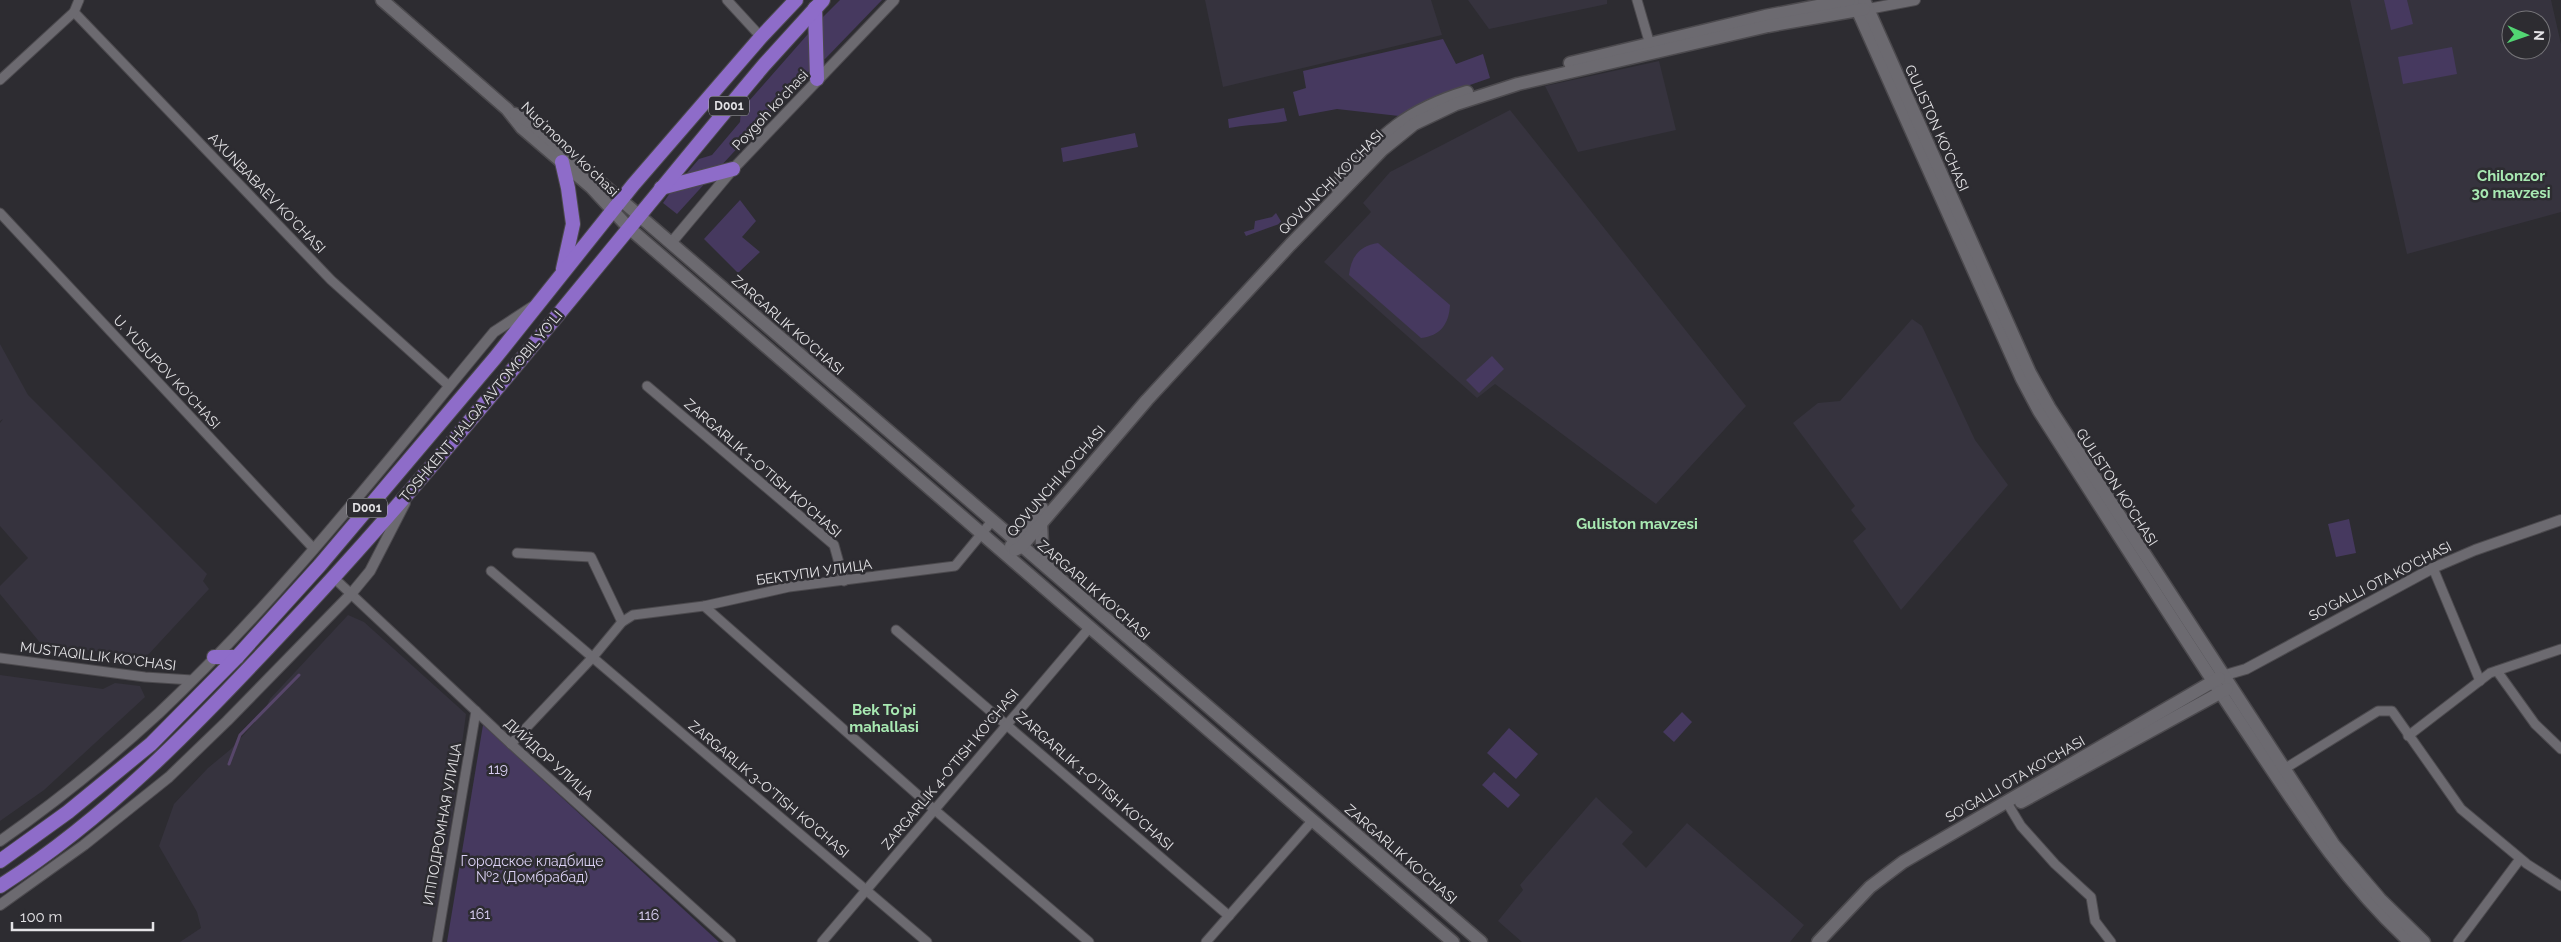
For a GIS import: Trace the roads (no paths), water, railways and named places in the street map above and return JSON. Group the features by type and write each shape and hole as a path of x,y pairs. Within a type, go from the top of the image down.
{"highway":[{"name":"TOSHKENT HALQA AVTOMOBIL YO'LI","path":"0,861 68,812 151,744 237,657 320,565 495,358 617,205 761,37 796,0"},
{"name":"TOSHKENT HALQA AVTOMOBIL YO'LI","path":"0,886 81,828 163,758 334,578 410,492 512,371 660,188 764,64 819,4"},
{"path":"817,79 819,4"},
{"path":"562,162 573,224 562,275"},
{"path":"660,188 733,169"},
{"path":"495,358 512,371"},
{"path":"320,565 334,578"},
{"path":"214,657 237,657"},
{"path":"68,812 81,828"}],"main road":[{"name":"Nugʻmonov koʻchasi","path":"382,0 507,109 522,128 590,187 617,205"},
{"name":"QOVUNCHI KO'CHASI","path":"1007,556 1201,330 1394,126 1416,112 1448,98 1516,76 1768,26 1859,3"},
{"name":"GULISTON KO'CHASI","path":"1859,3 2035,382 2218,679 2344,873 2373,907 2410,942"},
{"name":"QOVUNCHI KO'CHASI","path":"1017,543 1041,522 1147,400 1283,252 1382,150 1402,132 1441,110 1518,84 1651,48"},
{"name":"Nugʻmonov koʻchasi","path":"507,109 530,122 617,205"},
{"name":"ZARGARLIK KO'CHASI","path":"617,205 638,215 671,243 1481,942"},
{"path":"617,205 628,227 1453,942"},
{"path":"1041,522 1042,544 1050,572"},
{"name":"ZARGARLIK 4-O'TISH KO'CHASI","path":"1090,627 1101,615"},
{"name":"SO'GALLI OTA KO'CHASI","path":"1818,942 1860,897 1886,874 2008,805 2218,679"},
{"name":"SO'GALLI OTA KO'CHASI","path":"1828,942 1865,903 1891,880 2008,805 2225,690"},
{"name":"GULISTON KO'CHASI","path":"2279,772 2348,864 2380,899 2424,942"},
{"path":"1313,820 1324,807"},
{"path":"1375,874 1386,860"},
{"path":"1385,883 1397,869"}],"street":[{"path":"0,80 74,12 79,0"},
{"path":"727,0 761,37"},
{"name":"Poygoh koʻchasi","path":"671,243 733,169 894,0"},
{"path":"1637,0 1651,48"},
{"name":"QOVUNCHI KO'CHASI","path":"1859,3 1915,0"},
{"name":"AXUNBABAEV KO'CHASI","path":"74,12 331,280 449,386"},
{"name":"U. YUSUPOV KO‘CHASI","path":"0,213 314,549"},
{"path":"0,841 65,794 128,742 192,680 314,549 494,332 541,301"},
{"name":"ZARGARLIK 1-O'TISH KO'CHASI","path":"647,386 834,545 844,581"},
{"path":"0,905 84,845 169,777 228,721 351,594 370,571 410,492"},
{"name":"SO'GALLI OTA KO'CHASI","path":"2218,679 2246,669 2432,568 2475,550 2561,520"},
{"name":"БЕКТУПИ УЛИЦА","path":"511,744 593,657 622,622 633,615 704,606 789,586 844,581 955,566 992,521"},
{"path":"518,552 591,557 622,622"},
{"path":"2432,568 2480,681"},
{"name":"ZARGARLIK 3-O'TISH KO'CHASI","path":"491,571 927,942"},
{"name":"ДИЙДОР УЛИЦА","path":"334,578 511,744 731,942"},
{"path":"704,606 936,811 1089,942"},
{"name":"ZARGARLIK 4-O'TISH KO'CHASI","path":"822,942 936,811 1090,627"},
{"name":"ZARGARLIK 1-O'TISH KO'CHASI","path":"896,630 1008,724 1229,916"},
{"path":"2408,736 2480,681 2497,671 2561,649"},
{"name":"MUSTAQILLIK KO'CHASI","path":"0,658 145,677 192,680"},
{"name":"SO'GALLI OTA KO'CHASI","path":"2225,690 2246,669"},
{"path":"2497,671 2535,724 2561,749"},
{"path":"2279,772 2381,710 2388,710 2395,713 2408,736 2461,809 2520,859 2561,886"},
{"name":"ИППОДРОМНАЯ УЛИЦА","path":"436,942 476,711"},
{"path":"2008,805 2019,823 2055,864 2091,897 2095,921 2111,942"},
{"path":"1206,942 1313,820"},
{"path":"2458,942 2520,859"}],"waterway":[{"path":"229,764 240,735 299,675"}],"district":[{"name":"Chilonzor 30 mavzesi","path":"2511,184"},
{"name":"Guliston mavzesi","path":"1637,524"},
{"name":"Bek Toʻpi mahallasi","path":"884,718"}],"park label":[{"name":"119","path":"498,769"},
{"name":"Городское кладбище №2 (Домбрабад)","path":"532,870"},
{"name":"161","path":"480,914"},
{"name":"116","path":"649,915"}]}
